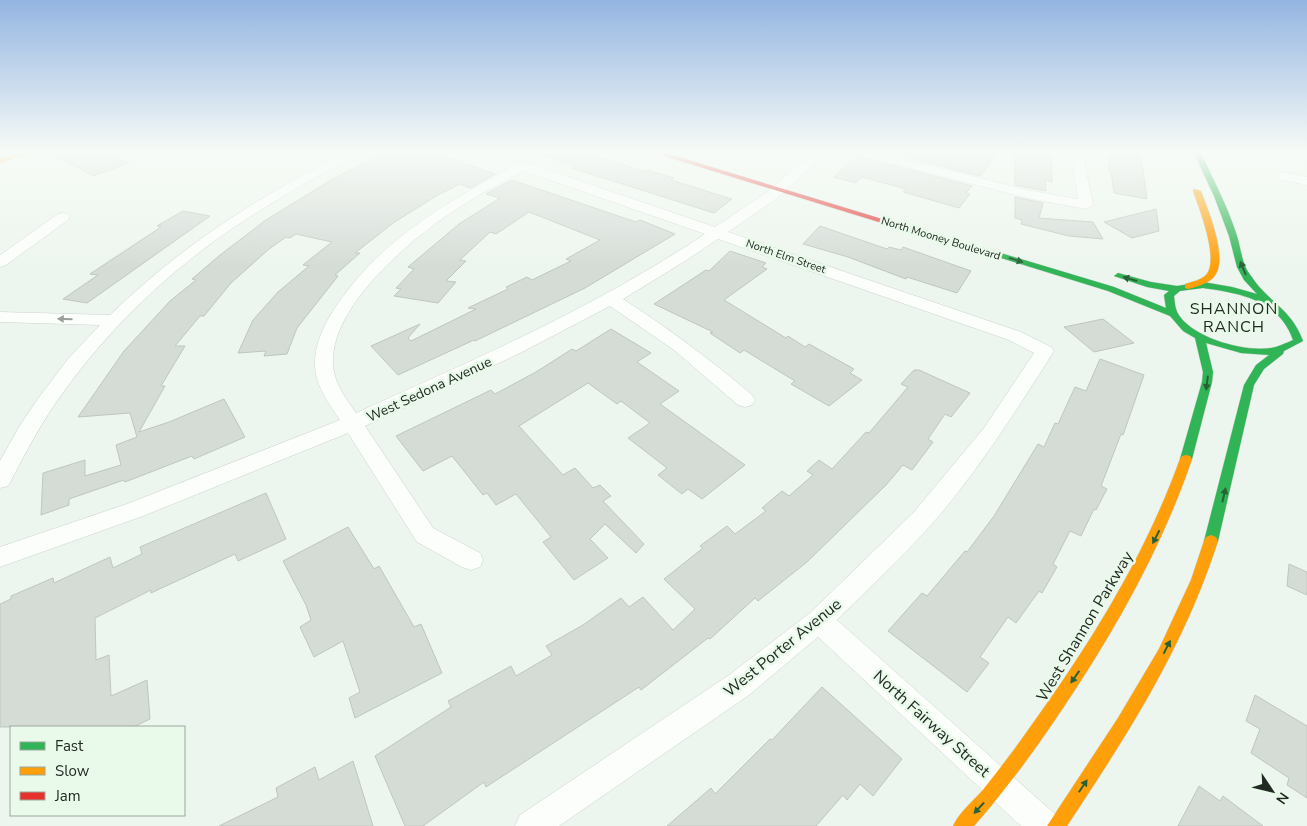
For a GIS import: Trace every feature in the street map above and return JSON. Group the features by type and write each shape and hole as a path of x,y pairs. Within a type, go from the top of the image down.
{"street":[{"path":"0,480 43,406 74,364 108,326 166,270 228,224 285,190"},
{"name":"North Elm Street","path":"351,424 329,388 324,371 327,343 345,306 374,270 409,237 481,190"},
{"name":"North Elm Street","path":"593,190 1015,336 1045,352"},
{"name":"West Sedona Avenue","path":"0,557 135,510 351,424 465,374 611,299 719,232 779,190"},
{"name":"North Mooney Boulevard","path":"799,190 1111,289 1172,314 1183,325 1199,335 1240,350 1261,353 1279,352"},
{"name":"North Mooney Boulevard","path":"813,190 828,192"},
{"path":"1010,190 1086,204 1083,190"},
{"path":"1172,314 1167,304 1169,295 1182,287 1209,277 1214,271 1216,264 1202,200 1197,190"},
{"path":"1215,190 1233,236 1241,267 1247,278 1272,306 1293,323 1307,328"},
{"path":"0,262 63,217"},
{"path":"1105,272 1150,285 1220,287 1238,291 1272,306"},
{"path":"611,299 669,336 716,373 745,400"},
{"path":"0,317 108,326"},
{"path":"1292,348 1298,341 1298,332 1293,323"},
{"path":"0,330 108,326"},
{"name":"West Shannon Parkway","path":"962,826 1000,785 1082,668 1126,594 1161,527 1188,458 1208,382 1208,372 1199,335"},
{"path":"1056,826 1137,705 1175,632 1206,559 1220,510 1249,385 1260,366 1279,352 1292,348 1307,352"},
{"name":"West Porter Avenue","path":"531,826 739,685 819,621 922,519 991,434 1045,352"},
{"path":"351,424 425,534 471,560"},
{"name":"North Fairway Street","path":"819,621 1045,826"}],"building":[{"path":"315,190 449,190 393,223 355,253 360,253 335,275 338,276 297,328 287,354 264,356 266,351 238,353 253,320 278,292 309,266 303,265 332,242 296,234 290,238 286,237 269,249 231,283 204,316 200,316 175,346 185,346 161,386 165,386 139,432 169,422 224,399 245,437 194,459 192,456 125,482 124,480 69,499 69,505 41,515 43,473 85,460 85,476 121,465 116,445 137,437 130,413 78,417 124,351 170,301 196,280 192,279 266,220"},
{"path":"494,190 540,190 636,222 640,220 675,234 585,288 475,341 398,375 371,346 420,324 408,338 411,341 476,309 468,308 508,289 506,287 527,277 532,280 571,261 566,259 600,240 529,212 496,234 490,232 460,260 466,261 446,281 456,282 438,303 394,296 401,289 396,288 414,269 408,267 459,224 500,198 486,194"},
{"path":"640,190 702,190 732,199 714,213"},
{"path":"905,190 969,190 966,193 970,194 959,208 903,192"},
{"path":"1114,190 1146,190 1147,199 1114,193"},
{"path":"1015,197 1043,203 1039,218 1093,222 1103,239 1069,236 1021,224 1022,220 1015,218"},
{"path":"1156,209 1159,231 1132,238 1104,222"},
{"path":"183,211 210,216 87,303 63,299 98,275 90,274 161,227 157,226"},
{"path":"820,226 887,249 889,247 901,250 903,247 971,271 957,293 907,277 906,279 848,257 803,244"},
{"path":"730,251 766,263 762,267 767,269 724,300 786,338 788,336 805,347 809,344 854,369 850,373 862,380 829,406 791,384 795,381 744,350 740,353 710,333 713,332 654,304 706,270 709,271"},
{"path":"1103,319 1134,343 1094,352 1064,327"},
{"path":"611,329 651,353 637,362 679,391 660,404 745,465 702,499 688,489 682,494 658,475 667,468 628,438 650,423 621,401 617,404 588,383 519,426 563,475 575,468 593,488 600,485 611,496 603,501 644,544 636,553 605,524 590,539 608,558 574,580 543,542 551,537 516,494 496,505 487,493 483,495 452,456 423,471 396,436 491,390 495,394 536,372 572,349 576,351"},
{"path":"1100,359 1144,375 1123,435 1121,434 1101,486 1107,489 1096,510 1094,509 1081,536 1070,531 1053,564 1057,567 1042,593 1039,591 1016,623 1008,617 980,657 989,663 967,692 888,631 922,593 927,596 965,551 967,552 994,516 1038,444 1044,447 1055,423 1058,424 1075,387 1086,391"},
{"path":"914,370 919,370 970,393 951,417 945,414 928,439 933,442 912,470 903,465 886,485 807,562 758,601 755,598 710,639 708,638 641,690 639,687 486,787 484,782 423,826 405,826 375,756 451,707 448,701 511,666 516,676 552,655 546,646 583,625 621,598 629,607 643,597 673,630 695,609 664,579 703,548 700,546 727,526 735,534 766,511 762,508 782,491 789,496 813,475 807,471 819,460 832,469 866,432 869,433 908,387 901,384"},
{"path":"266,493 286,539 238,561 235,554 151,593 151,590 95,618 96,660 109,655 111,696 147,680 150,719 135,726 0,727 0,604 11,599 11,596 53,578 54,583 110,557 113,568 142,554 140,547"},
{"path":"348,527 374,569 379,566 414,627 421,624 442,673 355,718 349,698 360,692 343,641 314,657 300,627 311,620 306,605 283,561"},
{"path":"1289,564 1307,572 1307,595 1287,586"},
{"path":"822,687 902,759 873,796 860,784 847,800 843,795 816,826 667,826 711,788 715,794 770,739 772,740"},
{"path":"1255,695 1307,726 1307,798 1287,785 1289,778 1251,753 1260,729 1246,721"},
{"path":"353,761 373,826 219,826 278,797 276,788 315,767 319,780"},
{"path":"1199,786 1220,801 1223,796 1263,826 1178,826"}],"traffic: fast":[{"path":"1215,190 1233,236 1241,267 1247,278 1268,301"},
{"path":"911,229 1111,289 1172,314"},
{"path":"1118,276 1150,285 1177,289"},
{"path":"1203,285 1247,294 1274,306 1285,315 1293,327 1298,341 1275,351 1255,352 1227,347 1187,329 1177,320 1170,308 1169,295 1177,289 1203,285"},
{"path":"1186,459 1207,382 1208,372 1199,335"},
{"path":"1211,541 1249,385 1260,367 1279,352"}],"traffic: slow":[{"path":"1188,286 1207,278 1212,274 1215,267 1214,245 1197,191"},
{"path":"962,826 989,795 1038,731 1098,641 1148,553 1175,491 1186,459"},
{"path":"1056,826 1124,724 1165,654 1183,617 1211,541"}],"traffic: jam":[{"path":"779,190 911,229"}],"district":[{"name":"SHANNON RANCH","path":"1234,317"}]}
